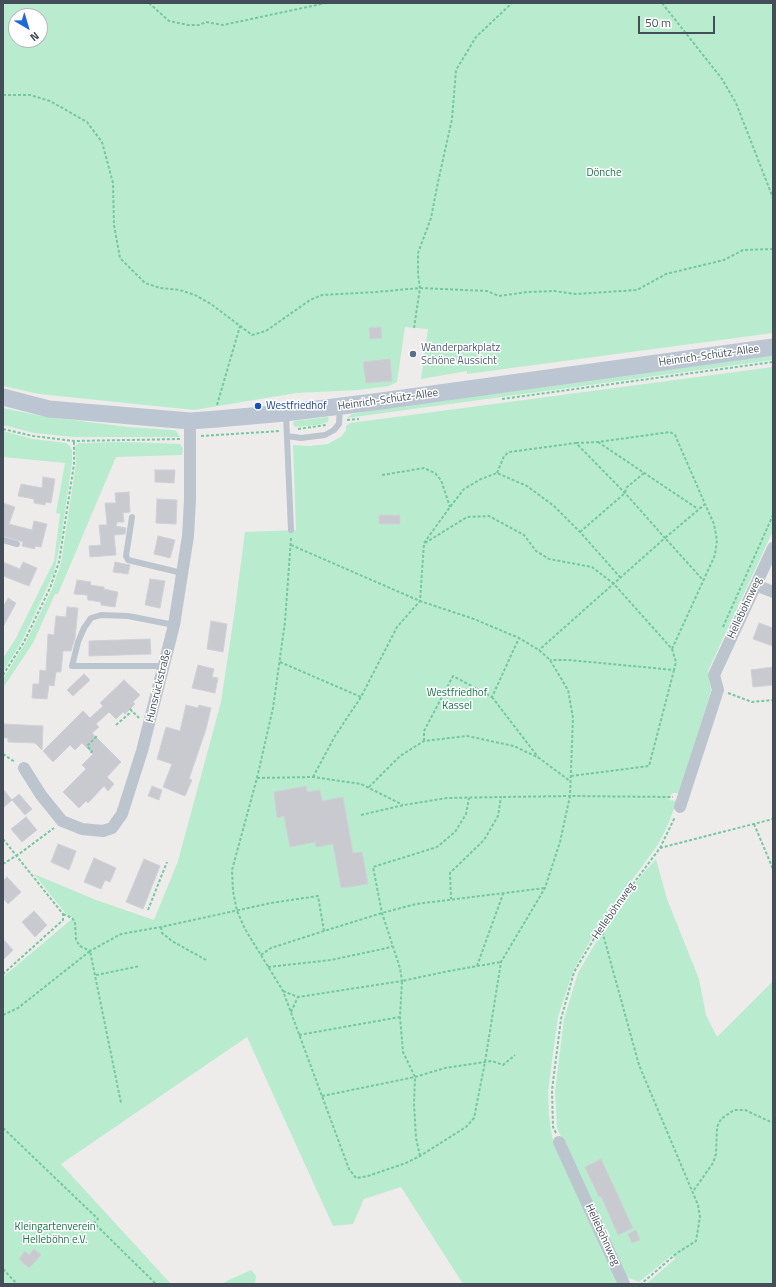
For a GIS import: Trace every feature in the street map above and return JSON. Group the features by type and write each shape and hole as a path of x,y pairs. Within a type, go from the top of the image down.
{"main road":[{"name":"Heinrich-Schütz-Allee","path":"3,397 49,409 190,421 340,407 773,348"}],"street":[{"name":"Hunsrückstraße","path":"24,768 41,795 62,821 82,829 103,831 112,828 122,814 142,751 174,625 188,536 190,500 190,421"},
{"name":"Helleböhnweg","path":"682,802 718,690 714,675 773,548"},
{"path":"756,585 773,592"},
{"name":"Helleböhnweg","path":"559,1142 624,1284"}],"lane":[{"path":"287,436 301,438 325,435 334,430 339,424 340,407"},
{"path":"286,413 291,530"},
{"path":"132,517 126,556 128,560 182,573"},
{"path":"3,540 17,544"},
{"path":"164,666 72,666 78,642 84,628 91,618 101,615 128,616 174,625"}],"path":[{"path":"149,3 169,21 188,25 200,25 206,22 223,24 326,3"},
{"path":"414,328 420,288 418,253 431,218 452,119 456,70 476,37 512,3"},
{"path":"662,3 722,79 736,103 773,198"},
{"path":"3,95 30,95 50,101 87,122 102,142 113,182 114,225 120,258 145,283 160,288 180,290 195,295 211,304 252,335 266,331 310,300 322,295 420,288 487,291 499,296 528,292 554,291 576,294 637,290 666,274 724,260 743,250 773,249"},
{"path":"216,408 240,326"},
{"path":"497,473 504,456 509,452 670,432 675,435 714,524 717,540 715,555 672,649"},
{"path":"3,675 24,642 50,588 59,562 74,464 74,441"},
{"path":"598,442 698,509"},
{"path":"576,443 625,493 703,580"},
{"path":"382,475 424,468 435,473 441,480 450,507"},
{"path":"313,777 335,736 361,697 382,659 397,627 420,601 424,543 464,489 481,479 497,473 527,486 554,506 580,532 620,578"},
{"path":"580,532 625,493 626,488 644,473"},
{"path":"539,650 705,504"},
{"path":"424,543 467,517 489,516 524,535 536,551 549,559 592,567 614,584 672,649 676,662 649,766 571,776"},
{"path":"291,530 285,622 273,708 257,778 232,870 233,891 237,911 245,929 283,992 349,1169 356,1178 368,1176 406,1163 420,1156 466,1127 474,1118 485,1062 501,962 545,888 560,842 570,796 573,718 568,690 550,660 539,650 519,638 474,619 420,601 291,545"},
{"path":"492,697 519,638"},
{"path":"550,660 569,660 674,670"},
{"path":"280,662 361,697"},
{"path":"424,741 424,731 453,676 492,697 539,758"},
{"path":"718,690 752,702 773,700"},
{"path":"116,725 132,711"},
{"path":"91,753 92,751 87,746 97,736"},
{"path":"369,787 400,756 424,741 468,736 514,746 539,758 570,782"},
{"path":"3,754 24,768"},
{"path":"257,778 313,777 361,784 404,805"},
{"path":"361,816 404,805 447,798 570,796 682,802"},
{"path":"420,1156 416,1138 414,1104 415,1077 403,1052 400,1017 402,981 400,968 382,913 373,867 437,848 455,832 466,814 469,798"},
{"path":"451,899 450,873 484,840 498,816 501,798"},
{"name":"Helleböhnweg","path":"559,1142 553,1127 552,1090 561,1019 574,972 601,927 660,848 682,802"},
{"path":"660,848 773,819"},
{"path":"3,864 62,821"},
{"path":"754,824 773,869"},
{"path":"3,839 63,914 72,918 75,922 76,940 80,946 90,951 121,1103"},
{"path":"148,910 167,862"},
{"path":"261,955 271,948 324,930 416,904 545,888"},
{"path":"477,966 503,894"},
{"path":"3,1015 18,1008 90,951 121,934 161,927 271,903 318,896 324,930"},
{"path":"3,974 62,920 63,914"},
{"path":"161,927 162,933 172,941 206,960"},
{"path":"601,927 639,1064 694,1191 700,1217 696,1240 677,1253 641,1284"},
{"path":"268,966 331,960 392,946"},
{"path":"283,992 298,997 402,981 501,962"},
{"path":"96,975 140,966"},
{"path":"291,1013 298,997"},
{"path":"299,1035 400,1017"},
{"path":"322,1096 415,1077 446,1068 492,1061 503,1065 515,1055"},
{"path":"694,1191 713,1163 716,1154 717,1127 721,1119 734,1110 745,1110 773,1124"},
{"path":"3,1128 98,1219 94,1223 156,1284"},
{"path":"3,1269 17,1284"}],"green space":[{"name":"Dönche","path":"3,3 773,3 773,333 467,374 467,371 421,379 428,329 405,327 397,382 389,386 358,390 296,393 194,410 39,394 3,386"},
{"path":"773,355 773,360 347,418 352,414 411,403"},
{"name":"Westfriedhof Kassel","path":"773,367 773,531 708,671 711,691 679,793 672,793 669,800 677,801 667,827 657,846 599,925 573,971 558,1017 548,1091 552,1137 619,1277 620,1284 463,1284 401,1187 364,1199 353,1224 333,1226 247,1037 61,1164 171,1284 3,1284 3,977 73,918 66,914 34,874 96,900 154,920 178,861 221,702 245,532 296,530 293,445 309,446 328,444 342,436 346,430 346,426 350,423"},
{"path":"3,408 41,416 128,427 172,430 176,431 180,437 73,437 34,433 3,425"},
{"path":"329,418 328,422 318,425 295,427 293,424 294,421"},
{"path":"3,431 33,439 66,443 72,450 72,463 61,539 54,573 22,641 3,672 3,658 16,638 54,561 60,514 56,513 65,463 3,457"},
{"path":"126,442 180,444 183,448 182,455 116,457 58,594 55,594 33,643 3,688 3,679 26,642 52,589 61,563 76,463 75,447 80,443"},
{"path":"656,859 667,899 699,979 706,1015 717,1037 773,981 773,1284 646,1284 675,1259 672,1255 639,1282 626,1277 557,1128 555,1091 564,1019 578,973 603,930 641,876"},
{"path":"251,1270 256,1276 255,1284 222,1284 227,1281"}],"building":[{"path":"381,327 382,338 370,339 369,328"},
{"path":"390,359 392,381 366,383 363,362"},
{"path":"155,470 175,470 174,483 155,482"},
{"path":"43,477 55,479 51,503 46,502 45,505 34,503 34,499 18,496 21,484 42,488"},
{"path":"129,492 130,512 123,513 124,522 117,522 116,526 126,528 125,534 114,535 116,555 90,557 89,546 101,545 99,525 107,525 105,503 116,503 115,493"},
{"path":"157,499 177,500 176,524 156,523"},
{"path":"3,503 15,507 9,524 32,530 34,521 47,524 41,547 35,546 35,549 22,546 23,542 3,536"},
{"path":"379,515 400,515 400,524 379,524"},
{"path":"158,536 175,540 170,558 154,554"},
{"path":"3,562 20,569 23,562 37,568 29,586 3,576"},
{"path":"115,562 130,565 128,574 113,572"},
{"path":"150,579 165,581 160,608 145,605"},
{"path":"77,580 91,582 90,585 104,587 104,589 118,592 115,607 101,605 101,602 88,600 87,595 74,594"},
{"path":"8,598 16,603 3,627 3,607"},
{"path":"67,607 78,608 75,638 71,651 63,651 61,672 56,672 54,686 49,685 47,699 32,698 33,684 39,684 40,670 46,671 48,634 54,635 56,616 66,617"},
{"path":"211,621 227,624 223,652 207,649"},
{"path":"759,623 773,628 773,646 753,639"},
{"path":"150,639 151,654 89,656 89,641"},
{"path":"198,665 214,669 212,677 218,678 215,693 192,688"},
{"path":"773,667 773,685 753,687 751,670"},
{"path":"84,674 90,680 73,696 67,690"},
{"path":"124,680 140,695 133,702 135,704 125,714 123,712 116,719 109,712 96,724 99,727 92,733 121,762 107,777 114,784 108,791 104,786 88,803 86,801 79,808 63,792 86,769 82,765 93,754 82,743 75,750 70,745 53,762 43,751 83,711 90,718 103,706 100,703"},
{"path":"186,705 198,708 199,705 211,708 206,729 189,779 192,780 185,796 163,787 172,764 157,759 166,727 180,731"},
{"path":"3,724 43,726 42,750 35,743 8,742 8,738 3,738"},
{"path":"152,786 162,790 159,800 148,796"},
{"path":"306,786 307,792 320,790 322,801 343,797 353,853 362,852 368,884 341,888 333,844 316,847 315,842 290,847 284,816 277,818 274,792"},
{"path":"3,789 12,800 3,808"},
{"path":"19,794 32,809 25,815 12,800"},
{"path":"26,817 37,830 22,842 11,829"},
{"path":"58,844 76,851 69,870 51,862"},
{"path":"94,858 116,868 110,882 105,880 101,889 84,882"},
{"path":"144,859 160,866 143,909 126,902"},
{"path":"7,877 21,892 8,904 3,898 3,881"},
{"path":"34,911 47,925 35,937 22,922"},
{"path":"3,939 13,950 3,960"},
{"path":"601,1159 633,1228 618,1235 601,1196 599,1197 585,1167"},
{"path":"636,1230 640,1240 632,1243 628,1234"},
{"path":"34,1249 41,1255 29,1268 19,1259 25,1251 29,1255"}],"place":[{"name":"Wanderparkplatz Schöne Aussicht","path":"413,354"},
{"name":"Westfriedhof","path":"258,406"}],"park label":[{"name":"Kleingartenverein Helleböhn e.V.","path":"55,1233"}]}
